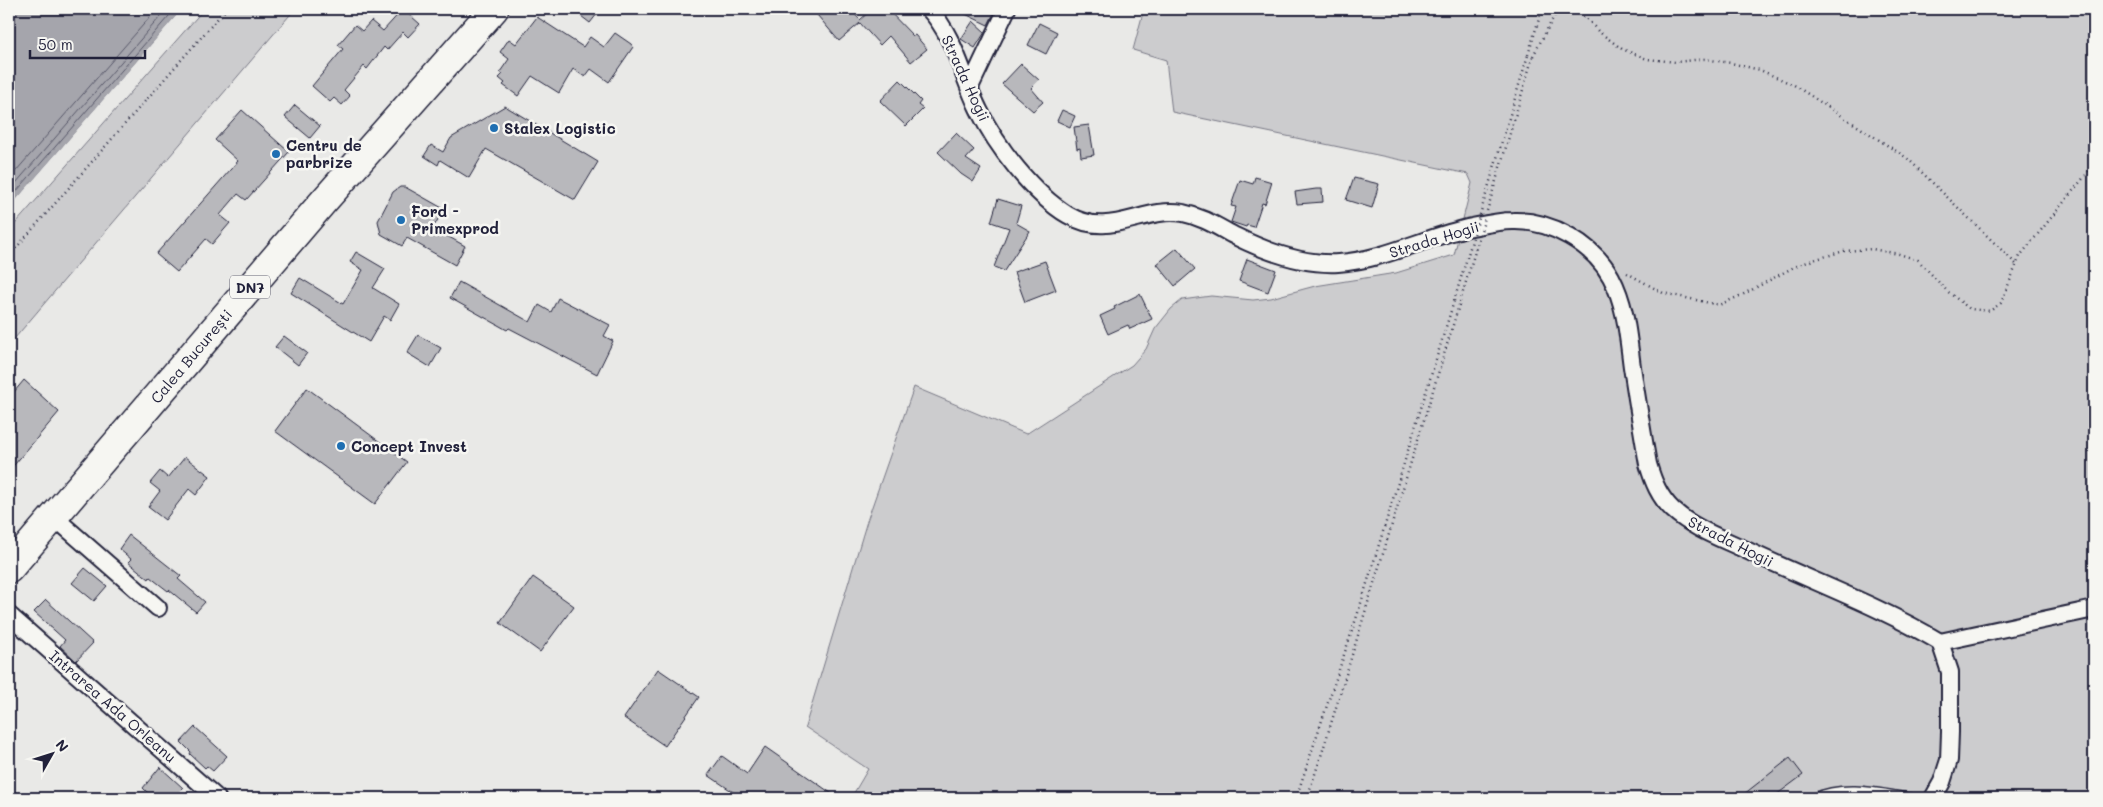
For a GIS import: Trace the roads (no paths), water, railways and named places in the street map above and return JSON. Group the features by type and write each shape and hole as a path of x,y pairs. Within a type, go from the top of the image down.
{"highway":[{"name":"Calea București","path":"9,569 323,202 494,9"}],"street":[{"name":"Strada Hogii","path":"929,9 944,30 986,124 1014,163 1033,184 1053,204 1070,216 1088,222 1112,225 1162,213 1182,213 1207,220 1235,236 1270,252 1312,262 1338,263 1365,259 1398,251 1460,229 1490,223 1515,221 1540,225 1563,233 1585,246 1610,276 1618,294 1625,319 1651,473 1661,495 1672,509 1690,524 1764,559 1868,604 1940,642"},
{"path":"970,87 1007,9"},
{"path":"54,517 158,608"},
{"path":"1933,798 1942,782 1949,760 1950,672 1940,642 2094,609"},
{"name":"Intrarea Ada Orleanu","path":"9,615 217,798"}],"lane":[{"path":"1814,798 1837,790 1879,793 1911,798"}],"water":[{"path":"9,9 182,9 9,208"}],"place":[{"name":"Stalex Logistic","path":"494,128"},
{"name":"Centru de parbrize","path":"276,154"},
{"name":"Ford - Primexprod","path":"401,220"},
{"name":"Concept Invest","path":"341,446"}]}
